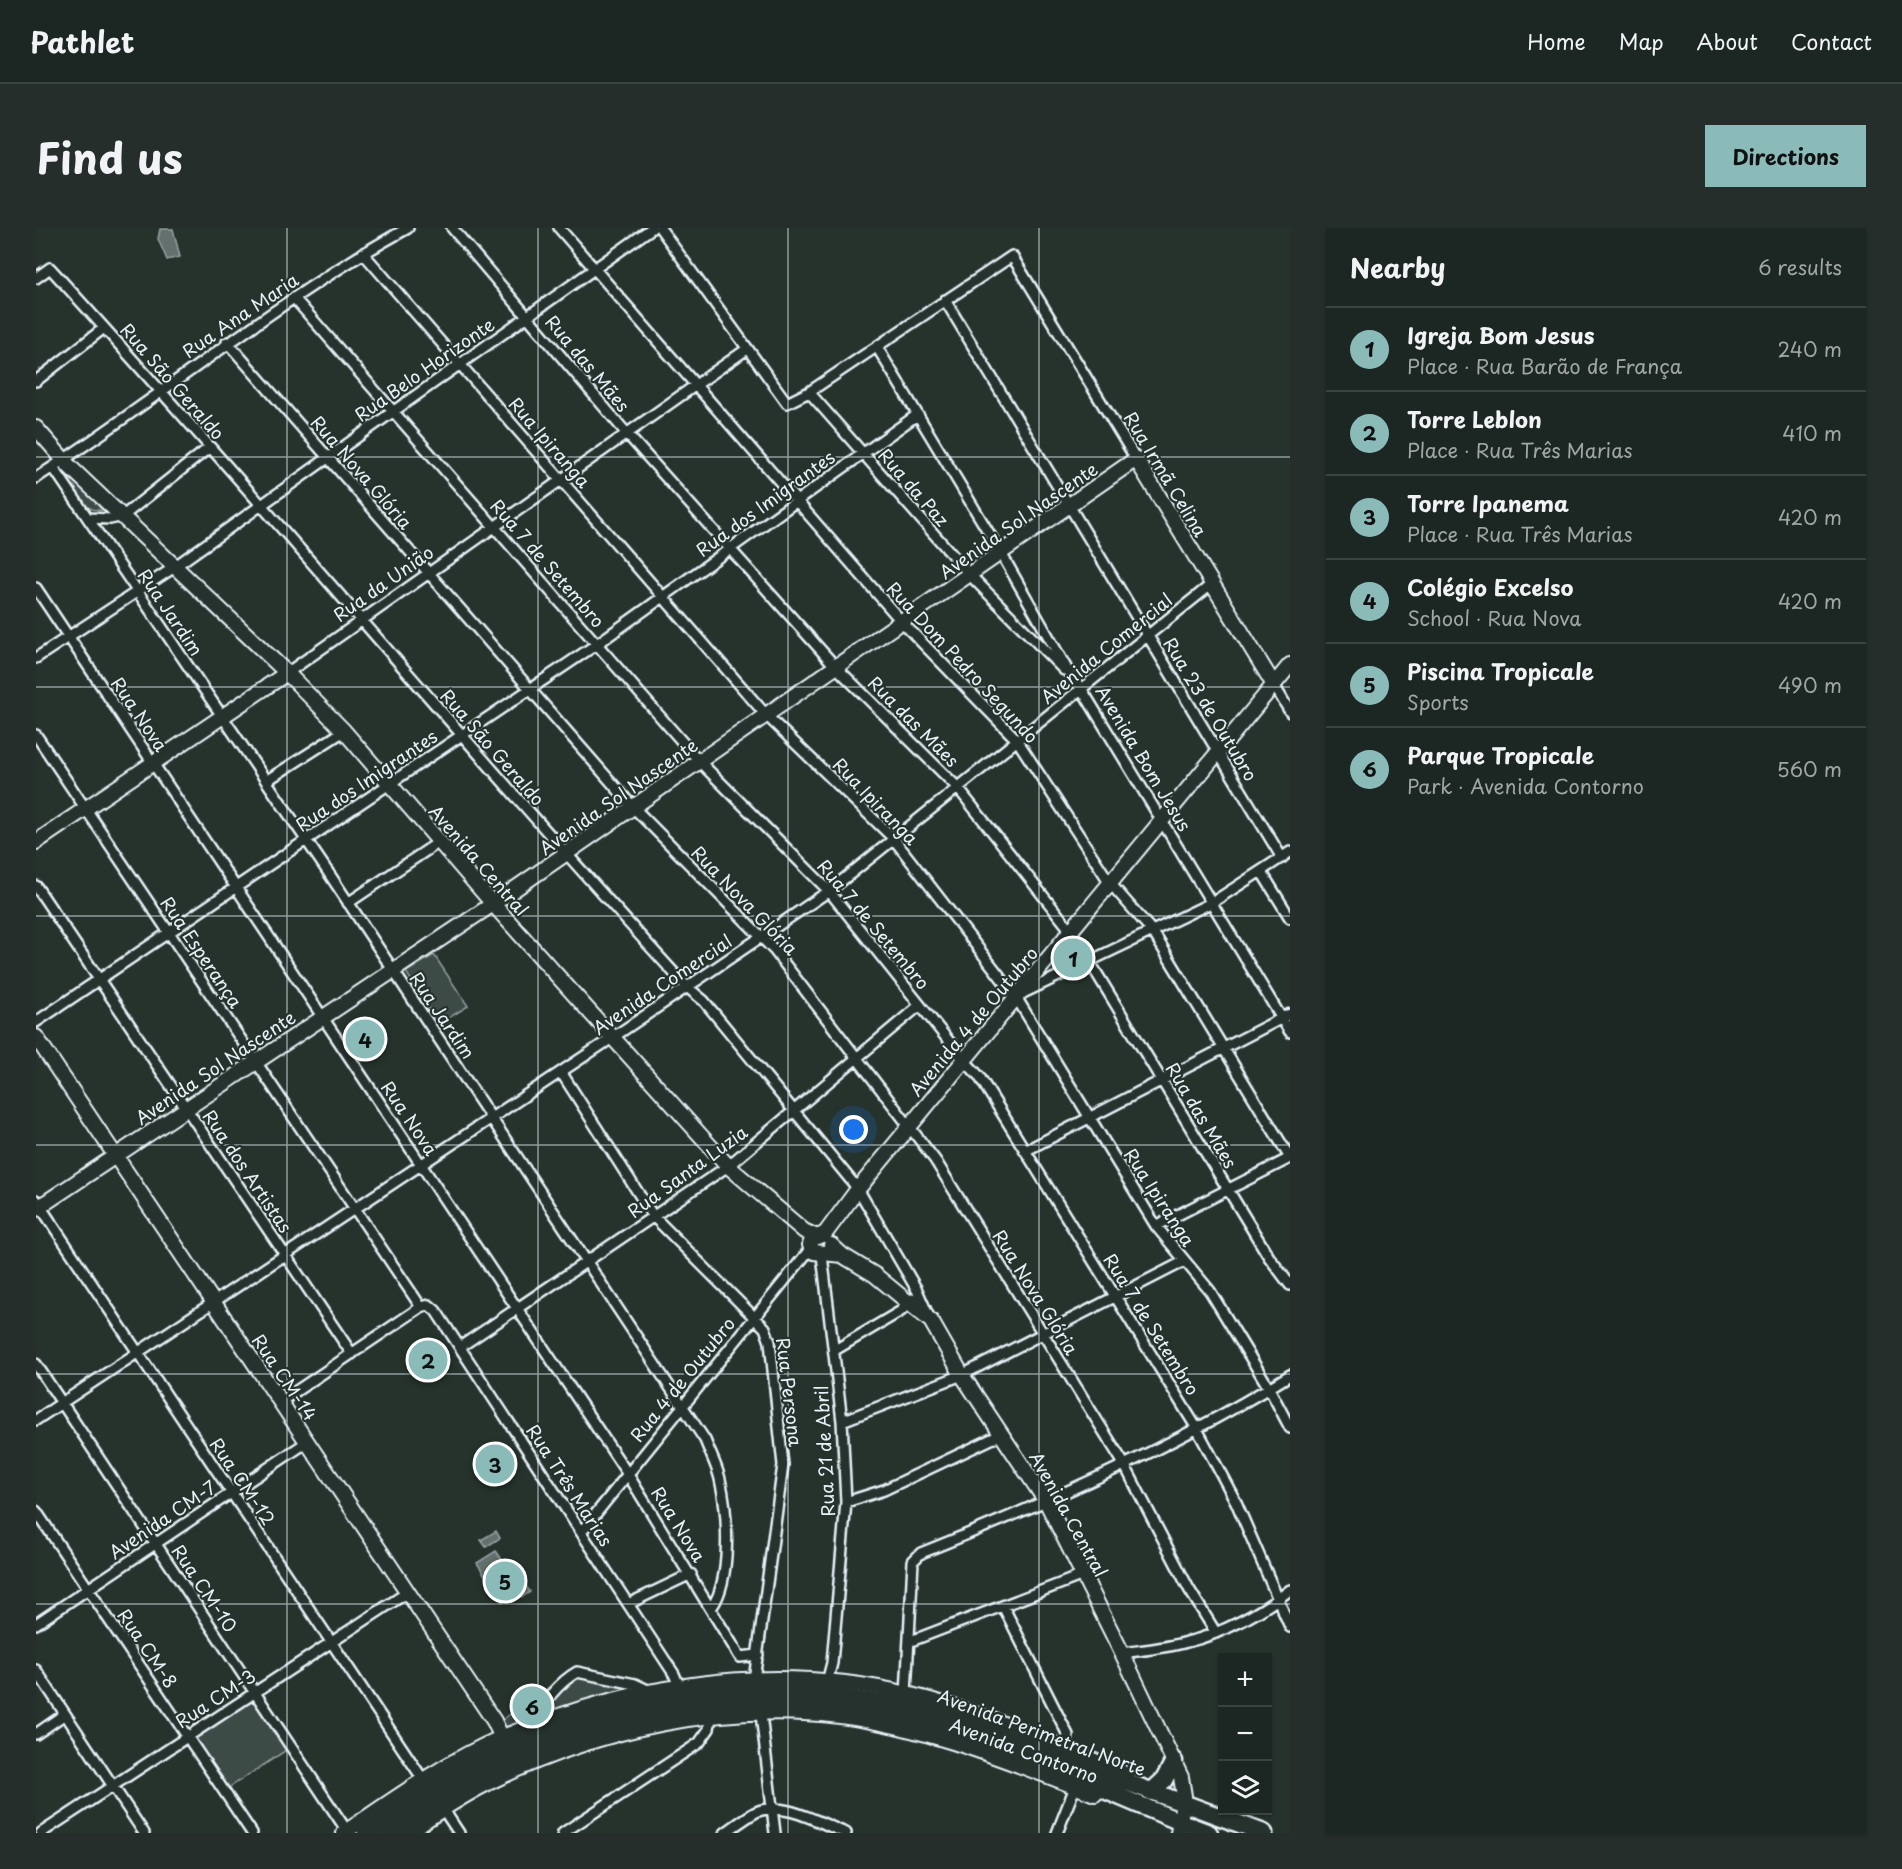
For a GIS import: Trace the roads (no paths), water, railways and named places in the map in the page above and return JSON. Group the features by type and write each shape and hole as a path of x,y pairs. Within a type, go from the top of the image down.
{"highway":[{"name":"Avenida Perimetral Norte","path":"366,1833 434,1795 520,1742 603,1713 690,1696 752,1690 833,1694 922,1710 967,1723 1264,1833"},
{"name":"Avenida Perimetral Norte","path":"386,1833 434,1795 522,1755 578,1734 693,1707 744,1702 818,1704 869,1711 937,1727 1084,1780 1152,1809 1178,1827 1209,1833"},
{"path":"787,1713 818,1704 840,1716"},
{"path":"578,1734 604,1736"},
{"path":"529,1764 557,1742"},
{"path":"1151,1792 1164,1780 1174,1761"}],"street":[{"name":"Rua Ana Maria","path":"36,478 227,342 363,253 408,228"},
{"name":"Rua das Mães","path":"452,228 627,435 836,667 957,788 1071,931 1269,1257 1290,1285"},
{"name":"Rua Dom Pedro Segundo","path":"558,228 902,622 1017,740 1110,883 1153,932 1290,1158"},
{"name":"Rua Belo Horizonte","path":"36,658 175,566 652,228"},
{"path":"660,228 787,403 809,392 945,300"},
{"name":"Rua Ipiranga","path":"363,253 766,715 893,838 1016,997 1155,1226 1183,1262 1210,1291 1269,1388 1290,1428"},
{"name":"Rua Irmã Celina","path":"945,300 1012,256 1290,712"},
{"name":"Rua São Geraldo","path":"36,278 50,268 161,391 565,854 687,987 704,1001 858,1189 917,1290 931,1321"},
{"name":"Rua 7 de Setembro","path":"294,298 699,761 828,891 964,1060 980,1076 1196,1427 1236,1502 1290,1626"},
{"name":"Rua 23 de Outubro","path":"945,300 1218,752 1286,855"},
{"path":"36,381 104,328"},
{"name":"Rua Nova Glória","path":"227,342 633,807 774,951 910,1126 935,1160 1124,1464 1189,1589 1216,1633"},
{"name":"Avenida Bom Jesus","path":"877,347 1001,553 1072,678 1081,688 1286,1016 1290,1032"},
{"name":"Rua da União","path":"36,842 287,673 747,349"},
{"name":"Rua da Paz","path":"809,392 970,575 1072,678"},
{"name":"Rua dos Imigrantes","path":"36,1022 597,644 918,415"},
{"name":"Avenida Central","path":"36,428 58,463 123,516 287,673 344,731 493,904 728,1167 818,1243 874,1275 931,1321 962,1375 1047,1503 1174,1761 1184,1788 1183,1803"},
{"path":"88,518 110,519 123,516 210,447"},
{"name":"Avenida Sol Nascente","path":"37,1205 115,1156 493,904 1136,459"},
{"name":"Rua Jardim","path":"58,463 88,518 136,591 223,716 705,1440 720,1477 726,1517 722,1577 718,1598 712,1607"},
{"name":"Avenida Comercial","path":"36,1420 612,1038 828,891 1212,584"},
{"name":"Rua Nova","path":"36,588 627,1473 712,1607 740,1657 758,1655"},
{"path":"1044,651 1052,643"},
{"name":"Avenida 4 de Outubro","path":"818,1243 858,1189 1290,665"},
{"path":"266,781 344,731"},
{"name":"Rua Esperança","path":"36,735 355,1208 425,1306"},
{"path":"348,903 439,842"},
{"path":"1016,997 1213,902 1286,855"},
{"path":"1261,871 1290,918"},
{"name":"Rua dos Artistas","path":"36,886 352,1354"},
{"name":"Rua Santa Luzia","path":"460,1347 728,1167 920,1005"},
{"path":"1026,1150 1286,1016"},
{"name":"Rua CM-14","path":"36,1037 495,1721 502,1738"},
{"name":"Rua Persona","path":"561,1072 653,1216 754,1316 765,1328 770,1342 783,1466 754,1680"},
{"path":"1155,1226 1290,1158"},
{"name":"Rua CM-12","path":"37,1205 138,1352 459,1833"},
{"name":"Rua 4 de Outubro","path":"581,1532 681,1405 818,1243"},
{"name":"Rua 21 de Abril","path":"818,1243 835,1350 842,1421 846,1502 832,1663 827,1682"},
{"path":"842,1421 962,1375 1183,1262"},
{"path":"835,1350 910,1303 917,1290"},
{"path":"280,1402 425,1306"},
{"name":"Rua Três Marias","path":"425,1306 436,1311 679,1686"},
{"name":"Rua CM-10","path":"36,1364 346,1832"},
{"path":"906,1694 911,1641 913,1561 921,1553 1047,1503 1196,1427 1290,1375"},
{"path":"846,1502 884,1490 1002,1434"},
{"name":"Avenida CM-7","path":"36,1624 307,1442"},
{"name":"Rua CM-8","path":"36,1511 252,1833"},
{"path":"628,1604 691,1574"},
{"path":"911,1641 1083,1575"},
{"path":"1122,1653 1187,1642 1216,1633 1290,1590"},
{"name":"Rua CM-3","path":"41,1833 408,1592"},
{"path":"1003,1606 1068,1735 1066,1749"},
{"path":"36,1670 144,1833"},
{"path":"530,1727 547,1700 566,1679 577,1672 635,1684 650,1691"},
{"name":"Avenida Contorno","path":"406,1833 434,1795 502,1738 583,1708 650,1691 679,1686 754,1680 827,1682 906,1694 965,1711 1066,1749 1133,1776 1144,1782 1151,1792"},
{"name":"Avenida Contorno","path":"346,1832 434,1795 489,1782 529,1764 604,1736 657,1724 711,1717 787,1713 840,1716 922,1733 1134,1809 1152,1809"},
{"path":"36,1734 66,1714"},
{"path":"761,1714 775,1833"},
{"path":"563,1833 699,1743 710,1729 711,1717"},
{"path":"1057,1833 1075,1787"},
{"path":"1178,1827 1183,1803"},
{"path":"725,1833 758,1812 772,1809 788,1811 846,1833"}],"place":[{"name":"Igreja Bom Jesus","path":"1073,958"},
{"name":"Colégio Excelso","path":"365,1039"},
{"name":"Torre Leblon","path":"428,1360"},
{"name":"Torre Ipanema","path":"495,1464"},
{"name":"Piscina Tropicale","path":"505,1581"},
{"name":"Parque Tropicale","path":"532,1706"}]}
